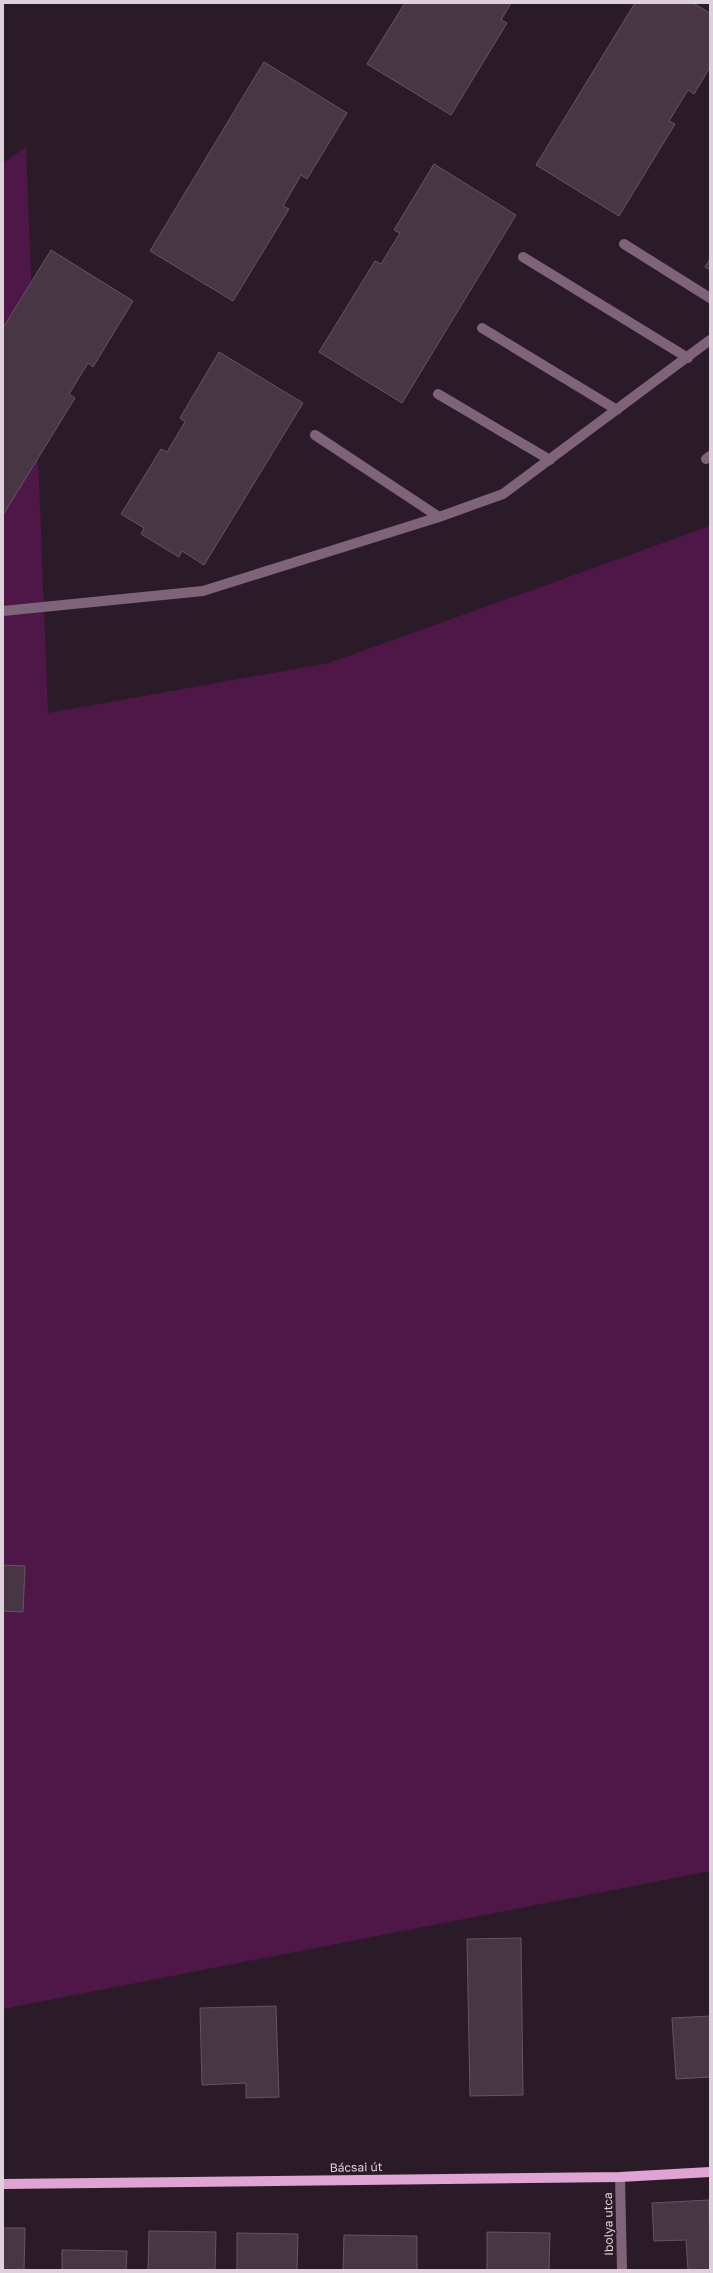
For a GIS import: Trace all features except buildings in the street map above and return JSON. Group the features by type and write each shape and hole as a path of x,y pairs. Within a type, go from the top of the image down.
{"main road":[{"name":"Bácsai út","path":"3,2184 620,2177 710,2172"}],"street":[{"path":"624,244 710,298"},
{"path":"524,257 688,358"},
{"path":"482,328 617,410"},
{"path":"3,611 203,591 439,517 504,494 688,358 710,340"},
{"path":"438,394 550,460"},
{"path":"315,435 439,517"},
{"name":"Ibolya utca","path":"620,2177 622,2270"}],"shaded area":[{"path":"26,147 48,713 329,663 710,526 710,1871 3,2009 3,163"}]}
